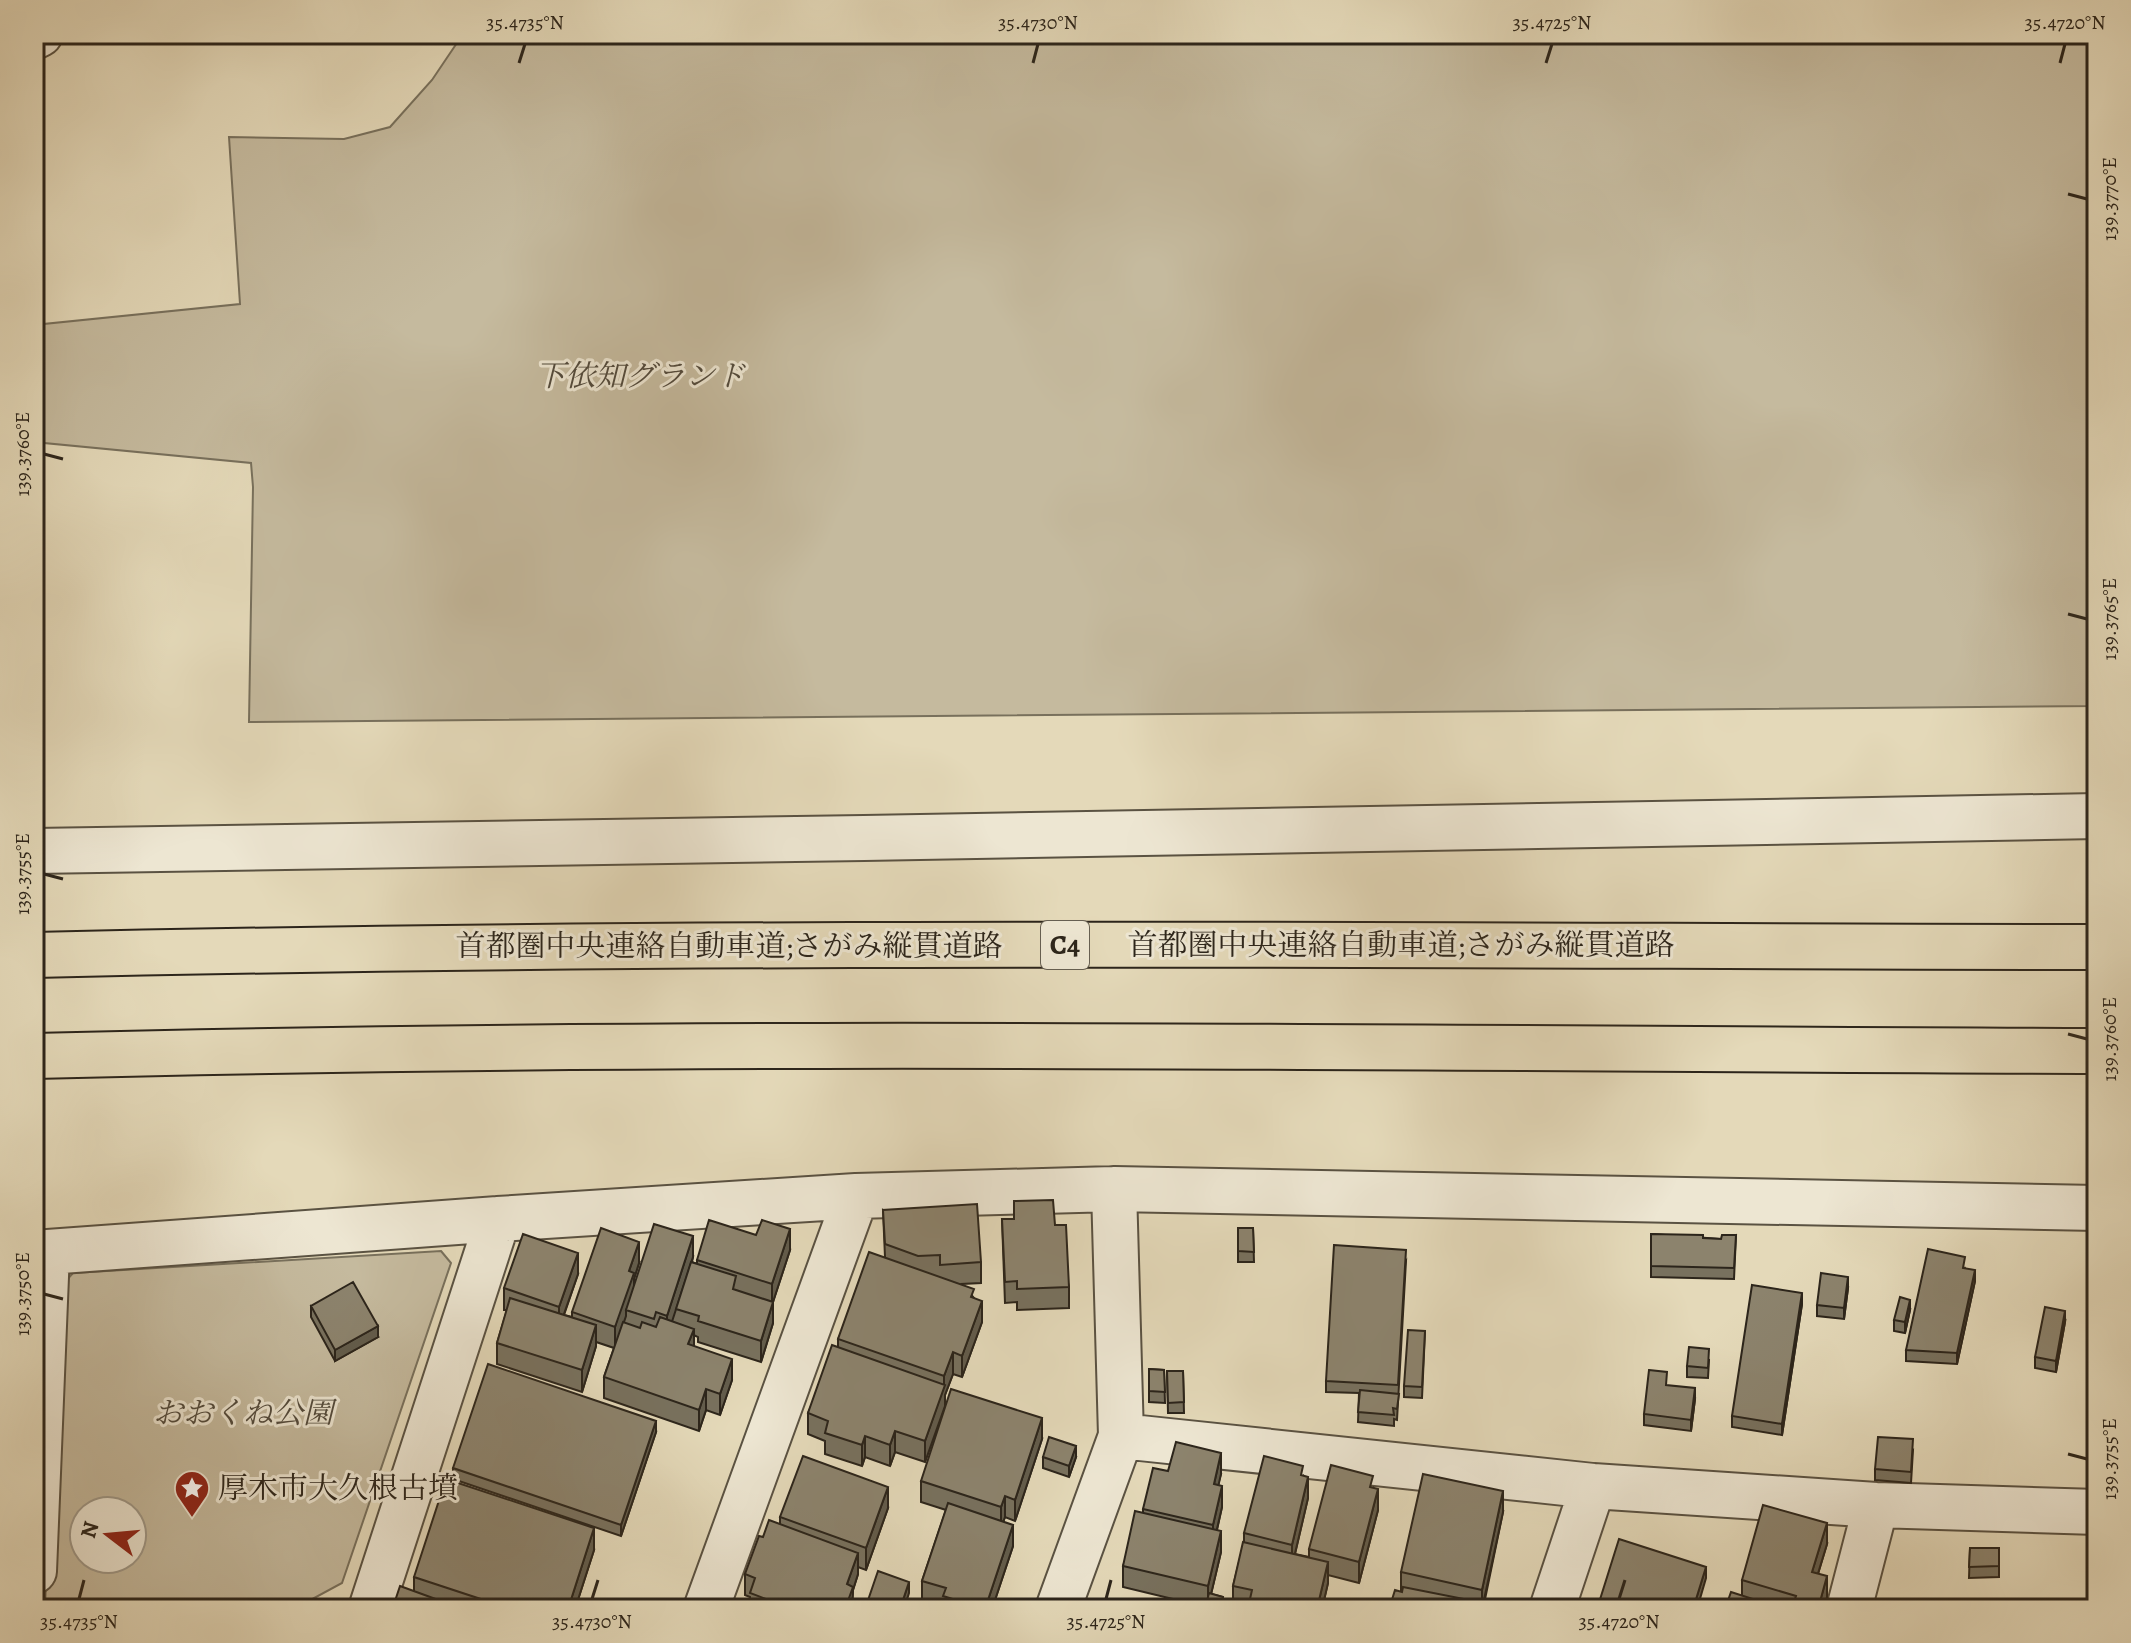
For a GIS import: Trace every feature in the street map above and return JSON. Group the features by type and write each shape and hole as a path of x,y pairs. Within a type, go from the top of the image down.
{"highway":[{"name":"首都圏中央連絡自動車道;さがみ縦貫道路","path":"34,955 296,949 912,944 2097,947"},
{"path":"34,1056 261,1050 912,1047 2097,1051"}],"street":[{"path":"34,37 40,34"},
{"path":"34,851 2097,816"},
{"path":"1058,1609 1121,1436 1114,1189"},
{"path":"34,1571 40,1253 856,1196 1114,1189 2097,1208"},
{"path":"706,1609 856,1196"},
{"path":"371,1609 498,1219"},
{"path":"1121,1436 1593,1486 1876,1505 2097,1512"},
{"path":"1552,1609 1593,1486"},
{"path":"1849,1609 1876,1505"}],"green space":[{"name":"下依知グランド","path":"463,34 2097,34 2097,706 249,722 251,463 34,442 34,325 240,304 229,137 344,139 390,127 432,80"},
{"name":"おおくね公園","path":"441,1251 451,1263 342,1583 294,1609 45,1609 57,1291 73,1273"}],"building":[{"path":"1053,1200 1055,1225 1066,1225 1069,1287 1017,1289 1017,1281 1005,1282 1002,1219 1014,1219 1014,1201"},
{"path":"977,1204 981,1262 940,1265 940,1255 918,1256 885,1244 883,1210"},
{"path":"709,1220 756,1235 762,1220 790,1229 772,1284 697,1260"},
{"path":"654,1224 693,1236 667,1316 656,1312 654,1319 626,1310"},
{"path":"601,1228 639,1242 629,1271 634,1273 615,1327 572,1312"},
{"path":"1238,1228 1253,1228 1254,1252 1238,1251"},
{"path":"523,1234 578,1253 559,1307 504,1288"},
{"path":"1651,1234 1703,1235 1703,1238 1721,1239 1722,1235 1736,1235 1734,1268 1651,1266"},
{"path":"1334,1245 1406,1250 1398,1385 1326,1381"},
{"path":"1928,1249 1965,1257 1963,1268 1975,1270 1957,1353 1906,1350"},
{"path":"869,1252 974,1289 971,1297 982,1301 962,1356 953,1352 944,1376 838,1339"},
{"path":"691,1262 736,1276 733,1289 773,1302 761,1341 698,1321 699,1316 676,1309"},
{"path":"1821,1273 1848,1277 1844,1308 1817,1305"},
{"path":"353,1282 378,1326 335,1350 311,1306"},
{"path":"1752,1285 1802,1293 1782,1424 1732,1416"},
{"path":"1900,1297 1910,1300 1905,1322 1894,1320"},
{"path":"510,1298 596,1325 582,1370 497,1343"},
{"path":"2045,1307 2065,1311 2056,1361 2035,1357"},
{"path":"660,1317 694,1329 688,1344 732,1359 720,1394 706,1389 699,1410 604,1377 623,1322 640,1328 642,1322 656,1327"},
{"path":"1408,1330 1425,1331 1422,1387 1404,1386"},
{"path":"832,1345 945,1385 925,1441 895,1431 890,1445 865,1436 862,1445 825,1433 828,1421 808,1413"},
{"path":"1689,1347 1709,1349 1708,1368 1687,1366"},
{"path":"488,1364 656,1421 621,1525 453,1468"},
{"path":"1149,1369 1164,1370 1165,1392 1149,1391"},
{"path":"1649,1370 1667,1372 1666,1385 1695,1388 1691,1420 1644,1414"},
{"path":"1167,1371 1183,1371 1184,1402 1168,1403"},
{"path":"951,1389 1042,1418 1015,1500 1005,1496 1001,1507 921,1481"},
{"path":"1360,1390 1399,1394 1397,1409 1393,1408 1394,1415 1358,1412"},
{"path":"1049,1437 1076,1446 1069,1466 1043,1457"},
{"path":"1878,1437 1913,1439 1911,1472 1875,1469"},
{"path":"1176,1442 1221,1453 1214,1484 1222,1486 1213,1525 1143,1509 1153,1468 1168,1471"},
{"path":"803,1456 888,1487 866,1548 780,1517"},
{"path":"1264,1456 1303,1466 1301,1475 1308,1477 1292,1545 1244,1533"},
{"path":"1331,1465 1373,1476 1370,1487 1378,1489 1359,1562 1309,1549"},
{"path":"1423,1474 1503,1491 1482,1590 1401,1572"},
{"path":"446,1479 594,1528 568,1609 511,1609 414,1577"},
{"path":"948,1503 1013,1525 985,1609 943,1596 946,1588 922,1581"},
{"path":"1763,1505 1827,1523 1812,1572 1827,1576 1818,1609 1793,1605 1796,1596 1742,1580"},
{"path":"1135,1511 1221,1531 1208,1586 1123,1566"},
{"path":"769,1520 858,1553 847,1584 853,1587 845,1609 793,1609 750,1593 755,1578 745,1574 759,1536 763,1537"},
{"path":"1619,1539 1706,1567 1693,1609 1597,1609"},
{"path":"1243,1542 1328,1562 1317,1609 1248,1608 1252,1590 1233,1586"},
{"path":"1970,1548 1999,1548 1999,1566 1969,1567"},
{"path":"878,1571 909,1582 900,1609 865,1609"},
{"path":"400,1586 463,1609 384,1609 386,1604 393,1607"},
{"path":"1403,1587 1479,1602 1477,1609 1399,1609 1390,1606 1395,1590 1402,1592"},
{"path":"2097,1587 2097,1609 2091,1609"},
{"path":"1731,1592 1784,1609 1725,1609"},
{"path":"1209,1593 1223,1597 1221,1609 1205,1609"}],"place":[{"name":"厚木市大久根古墳","path":"192,1519"}]}
